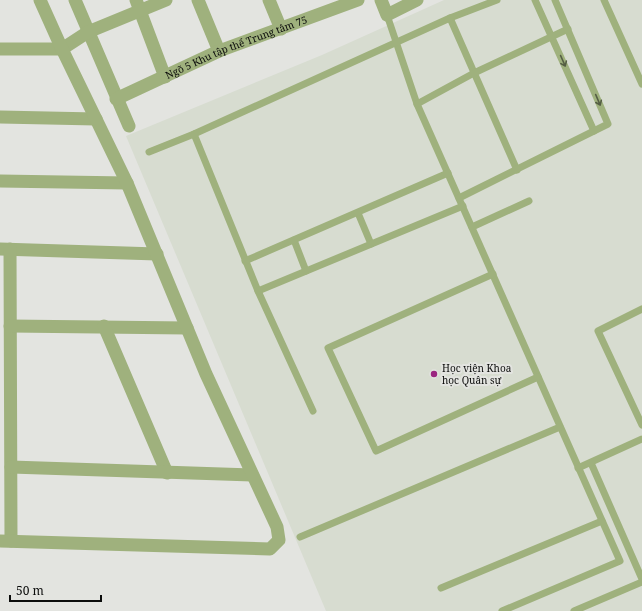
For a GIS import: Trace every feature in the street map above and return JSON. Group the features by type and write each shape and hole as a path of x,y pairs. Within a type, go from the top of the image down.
{"street":[{"path":"40,0 127,183 157,254 187,328 279,533 279,540 270,549 5,541 11,467 5,400 5,380 10,326 5,249 157,254"},
{"path":"75,0 116,99 129,126"},
{"path":"0,48 62,49 88,32 138,5 166,0"},
{"path":"198,0 219,52"},
{"path":"269,0 281,29"},
{"name":"Ngõ 5 Khu tập thể Trung tâm 75","path":"116,99 219,52 358,0"},
{"path":"381,0 387,15 417,0"},
{"path":"138,5 165,77"},
{"path":"0,117 96,118"},
{"path":"0,181 127,183"},
{"path":"10,326 187,328"},
{"path":"104,326 167,473"},
{"path":"11,467 252,475"}],"lane":[{"path":"535,0 594,131"},
{"path":"459,198 608,124 555,0"},
{"path":"604,0 642,84"},
{"path":"149,152 194,134 450,18 492,1"},
{"path":"387,15 417,104 620,561 502,611"},
{"path":"450,18 517,170"},
{"path":"417,104 474,73 568,29"},
{"path":"194,134 245,261 313,411"},
{"path":"245,261 448,173"},
{"path":"472,227 529,201"},
{"path":"258,291 462,206"},
{"path":"358,213 371,244"},
{"path":"294,240 306,271"},
{"path":"493,274 328,348 376,451 538,377"},
{"path":"642,309 598,331 642,425"},
{"path":"300,537 560,427"},
{"path":"578,468 642,438"},
{"path":"574,611 642,581 591,463"},
{"path":"441,588 602,521"}],"shaded area":[{"name":"Học viện Khoa học Quân sự","path":"444,0 642,0 642,611 326,611 126,136 322,55"}],"place":[{"name":"Học viện Khoa học Quân sự","path":"434,374"}]}
